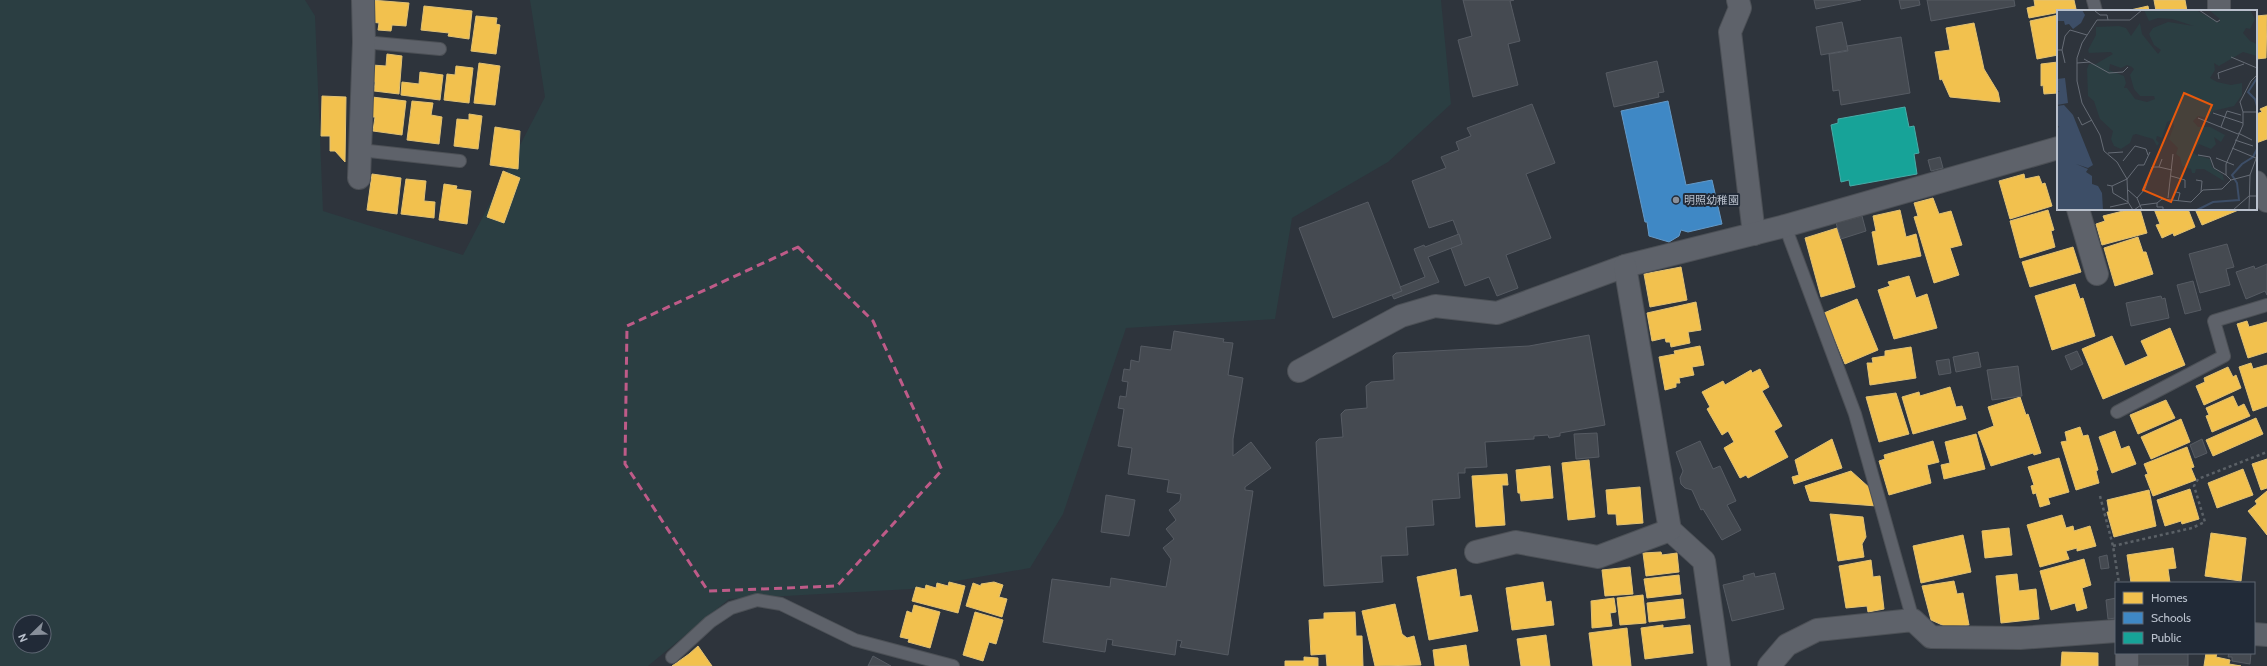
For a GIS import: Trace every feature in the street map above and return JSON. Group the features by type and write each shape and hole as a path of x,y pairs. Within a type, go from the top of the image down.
{"street":[{"path":"359,178 364,42 363,0"},
{"path":"1738,0 1740,8 1730,32 1754,234"},
{"path":"1299,371 1401,316 1435,306 1497,313 1625,266 1785,226 2057,148"},
{"path":"2257,184 2267,201"},
{"path":"2078,210 2097,274"},
{"path":"1625,266 1670,530 1704,561 1719,666"},
{"path":"1476,552 1516,542 1598,557 1670,530"},
{"path":"1769,666 1787,645 1817,630 1913,620 1931,637 2020,638 2115,631"},
{"path":"2255,634 2267,635"},
{"path":"2127,654 2127,666"}],"lane":[{"path":"2093,0 2096,10"},
{"path":"364,42 440,49"},
{"path":"360,150 460,161"},
{"path":"1785,226 1855,414 1913,620"},
{"path":"2117,412 2224,356 2214,321 2267,305"},
{"path":"672,657 710,622 726,611 757,600 781,604 855,640 953,666"}],"path":[{"path":"2113,546 2192,528 2205,522 2194,486 2198,479 2267,452"},
{"path":"2100,496 2113,546 2119,582"}],"highlighted area":[{"path":"798,247 873,321 942,470 837,586 708,591 625,464 627,326"}],"green space":[{"path":"0,0 305,0 315,16 323,211 463,255 545,97 530,0 1441,0 1451,104 1388,162 1292,218 1275,319 1126,328 1063,514 1030,568 911,589 729,599 648,666 0,666"}],"building: Homes":[{"path":"371,0 409,3 406,26 392,25 391,31 378,30 379,23 371,22"},
{"path":"2034,0 2074,0 2076,9 2057,10 2057,13 2029,18 2027,8 2035,6"},
{"path":"2154,0 2185,0 2187,10 2156,10"},
{"path":"424,6 472,11 469,39 448,36 449,33 421,30"},
{"path":"2148,6 2149,10 2130,10"},
{"path":"2057,15 2057,55 2037,59 2030,21"},
{"path":"2267,15 2266,58 2257,59 2257,16"},
{"path":"476,16 497,18 496,24 500,25 496,54 471,51"},
{"path":"1974,23 1984,69 1998,92 2000,102 1950,97 1942,79 1940,80 1935,52 1950,50 1946,28"},
{"path":"387,54 402,56 399,94 374,91 375,82 370,81 372,65 386,66"},
{"path":"2057,62 2057,93 2044,94 2043,85 2041,86 2041,64"},
{"path":"479,63 500,66 495,105 474,103"},
{"path":"456,66 473,68 469,103 444,100 447,74 455,75"},
{"path":"420,72 443,75 440,100 401,95 402,82 419,84"},
{"path":"322,96 346,97 345,162 335,151 330,151 330,136 321,136"},
{"path":"372,97 406,101 402,135 373,131 375,117 370,117"},
{"path":"412,101 433,103 431,115 442,117 439,144 407,140"},
{"path":"2267,106 2267,139 2257,143 2257,114 2262,112 2260,109"},
{"path":"469,114 482,116 478,149 454,146 457,119 469,120"},
{"path":"495,127 520,131 518,169 490,165"},
{"path":"503,171 520,178 504,223 487,217"},
{"path":"372,174 401,178 397,214 367,210"},
{"path":"2024,174 2025,179 2039,176 2042,184 2045,183 2052,206 2010,219 1999,181"},
{"path":"406,179 426,181 424,201 435,202 434,218 401,214"},
{"path":"444,184 457,186 456,189 471,191 467,224 439,220"},
{"path":"1933,198 1939,214 1951,211 1962,245 1950,248 1959,275 1934,283 1914,217 1918,216 1914,203"},
{"path":"1900,210 1906,237 1916,234 1921,256 1878,265 1872,232 1876,231 1873,216"},
{"path":"2048,210 2054,230 2051,231 2055,247 2020,258 2010,221"},
{"path":"2127,210 2140,210 2147,233 2102,245 2096,224 2105,221 2103,216"},
{"path":"2154,210 2188,210 2195,227 2174,236 2173,233 2162,238 2156,225 2160,224"},
{"path":"2195,210 2239,210 2202,225"},
{"path":"1837,228 1855,287 1821,297 1805,238"},
{"path":"2138,237 2143,252 2146,252 2153,274 2115,286 2104,248"},
{"path":"2073,247 2081,272 2030,287 2022,262"},
{"path":"1681,267 1687,300 1650,307 1644,274"},
{"path":"1909,276 1916,298 1927,294 1937,328 1894,339 1878,290 1890,286 1888,282"},
{"path":"2075,284 2080,299 2083,298 2095,336 2052,350 2035,296"},
{"path":"1857,299 1878,350 1845,364 1824,313"},
{"path":"1696,302 1701,330 1688,332 1690,343 1671,347 1670,342 1666,342 1665,338 1652,341 1647,313"},
{"path":"2247,321 2249,327 2267,322 2267,352 2248,358 2237,324"},
{"path":"2170,328 2185,365 2103,399 2082,349 2112,336 2125,366 2148,356 2141,341"},
{"path":"1700,346 1704,365 1692,367 1694,375 1679,378 1680,383 1676,383 1676,387 1665,390 1659,357 1675,354 1674,351"},
{"path":"1911,347 1916,378 1870,385 1867,363 1873,363 1872,358 1885,356 1885,351"},
{"path":"2251,363 2253,369 2267,365 2267,406 2253,411 2239,367"},
{"path":"2228,367 2233,377 2236,375 2241,388 2204,405 2196,386 2205,382 2204,378"},
{"path":"1760,369 1769,387 1762,391 1782,426 1774,431 1788,457 1748,478 1746,475 1740,478 1724,448 1734,442 1728,431 1722,435 1707,409 1710,407 1702,392 1723,381 1725,385 1751,370 1752,373"},
{"path":"1950,387 1956,407 1962,406 1966,419 1913,434 1902,397 1919,392 1920,396"},
{"path":"1896,393 1909,434 1879,442 1866,397"},
{"path":"2233,396 2238,407 2244,404 2250,416 2212,432 2206,416 2209,415 2206,408"},
{"path":"2020,397 2026,415 2028,414 2041,453 2034,455 2033,453 1991,466 1978,432 1994,426 1988,407"},
{"path":"2166,400 2175,418 2138,434 2130,415"},
{"path":"2256,418 2263,434 2213,456 2206,440"},
{"path":"2181,419 2190,442 2151,459 2141,437"},
{"path":"2080,427 2083,436 2088,435 2098,470 2096,471 2099,483 2076,490 2061,442 2067,441 2065,432"},
{"path":"2115,431 2121,449 2129,446 2136,464 2112,473 2099,437"},
{"path":"1976,434 1985,469 1944,479 1941,465 1950,463 1945,442"},
{"path":"1832,439 1842,468 1794,484 1792,477 1799,475 1795,460"},
{"path":"1933,441 1939,462 1927,465 1931,483 1889,495 1879,461 1885,459 1884,455"},
{"path":"2187,447 2194,467 2191,468 2196,480 2153,496 2145,475 2148,474 2144,464"},
{"path":"2059,458 2069,492 2048,498 2050,504 2040,507 2036,493 2033,494 2031,486 2034,485 2028,467"},
{"path":"2267,459 2267,488 2261,490 2252,464"},
{"path":"1589,460 1595,517 1568,520 1562,463"},
{"path":"1550,466 1553,498 1521,501 1520,493 1518,493 1516,470"},
{"path":"2243,469 2253,495 2217,508 2208,483"},
{"path":"1851,471 1872,490 1877,506 1810,501 1805,486"},
{"path":"1507,474 1508,485 1502,485 1505,525 1476,527 1472,476"},
{"path":"1640,487 1643,523 1617,525 1616,514 1608,514 1606,490"},
{"path":"2190,489 2199,519 2182,524 2181,521 2165,526 2157,500"},
{"path":"2149,490 2156,526 2114,537 2107,512 2109,512 2107,500"},
{"path":"2267,491 2267,535 2248,511 2257,504 2255,501"},
{"path":"1830,514 1863,517 1866,537 1862,544 1864,557 1838,561"},
{"path":"2062,515 2066,528 2073,526 2074,531 2090,526 2096,546 2077,551 2077,548 2066,551 2069,559 2040,567 2027,525"},
{"path":"2009,528 2012,555 1985,558 1982,531"},
{"path":"2211,533 2246,538 2241,581 2205,576"},
{"path":"1963,535 1971,572 1921,583 1913,546"},
{"path":"2173,548 2176,568 2168,569 2170,582 2131,582 2127,555"},
{"path":"1661,552 1662,555 1677,553 1679,572 1646,576 1643,553"},
{"path":"2084,559 2091,585 2082,588 2087,608 2077,611 2075,603 2051,610 2040,571"},
{"path":"1871,560 1873,577 1880,576 1884,609 1868,612 1867,606 1846,608 1839,566"},
{"path":"1630,567 1633,594 1605,596 1602,570"},
{"path":"1456,569 1460,597 1471,595 1478,631 1429,640 1417,577"},
{"path":"2017,574 2019,591 2036,589 2039,619 2001,623 1996,576"},
{"path":"1679,575 1681,594 1647,598 1644,579"},
{"path":"1954,581 1957,594 1963,593 1969,625 1949,628 1931,620 1922,586"},
{"path":"949,582 965,586 958,613 912,601 916,587 925,589 926,585 936,588 937,583 948,586"},
{"path":"994,582 1003,585 999,597 1007,599 1002,617 966,606 973,583 981,586 981,584"},
{"path":"1543,582 1546,602 1551,601 1554,625 1512,630 1506,588"},
{"path":"1643,595 1646,623 1620,625 1617,598"},
{"path":"1614,598 1616,612 1610,613 1612,626 1592,628 1591,601"},
{"path":"1683,599 1685,618 1649,622 1647,603"},
{"path":"1395,604 1402,634 1407,638 1414,636 1421,665 1375,666 1362,611"},
{"path":"914,605 940,612 930,648 908,642 909,639 900,637 907,611 912,613"},
{"path":"975,612 1003,620 996,644 989,642 983,661 963,655"},
{"path":"1355,612 1356,636 1362,636 1363,666 1327,666 1326,654 1311,655 1309,620 1324,619 1324,613"},
{"path":"1663,625 1663,628 1690,625 1693,653 1645,659 1641,628"},
{"path":"1627,628 1631,666 1593,666 1589,633"},
{"path":"1546,635 1550,666 1521,666 1517,639"},
{"path":"1466,645 1469,666 1435,666 1433,650"},
{"path":"698,646 712,666 672,666 689,654"},
{"path":"2062,652 2098,653 2098,666 2061,666"},
{"path":"2206,654 2217,654 2216,657 2230,660 2229,664 2241,666 2204,666"},
{"path":"1304,657 1318,658 1318,666 1285,666 1285,661 1304,661"}],"building: Schools":[{"path":"1668,101 1686,185 1712,180 1722,224 1688,232 1681,230 1679,236 1669,242 1649,236 1621,111"}],"building: Public":[{"path":"1905,107 1909,127 1914,126 1919,153 1914,154 1917,174 1850,186 1849,180 1841,182 1831,125 1838,123 1838,119"}],"building: Other":[{"path":"1463,0 1514,0 1510,1 1520,41 1508,44 1518,85 1473,97 1458,40 1472,36"},
{"path":"1814,0 1861,0 1816,9"},
{"path":"1899,0 1919,0 1920,5 1901,9"},
{"path":"1927,0 2014,0 2015,6 1931,21"},
{"path":"1842,22 1848,50 1821,55 1816,27"},
{"path":"1901,37 1910,93 1841,105 1839,90 1833,91 1829,54 1848,51 1847,46"},
{"path":"1657,61 1664,92 1658,93 1659,97 1614,107 1606,73"},
{"path":"1532,104 1555,163 1526,174 1551,238 1506,255 1518,288 1497,296 1489,277 1465,286 1451,248 1462,244 1453,220 1429,228 1412,181 1446,168 1441,157 1459,150 1456,142 1471,136 1467,128"},
{"path":"1940,157 1943,168 1931,171 1928,160"},
{"path":"1368,202 1402,291 1333,318 1299,228"},
{"path":"1862,216 1866,231 1841,239 1836,223"},
{"path":"1459,234 1462,244 1428,257 1439,282 1394,299 1392,295 1402,291 1400,287 1425,277 1414,249 1424,245 1425,247"},
{"path":"2227,244 2234,267 2226,269 2230,285 2200,293 2189,254"},
{"path":"2267,264 2267,295 2265,291 2246,299 2236,272 2254,266 2255,269"},
{"path":"2193,281 2201,310 2185,314 2177,285"},
{"path":"2161,296 2162,299 2165,298 2169,318 2131,326 2126,303"},
{"path":"1174,331 1224,339 1223,342 1233,343 1228,375 1243,378 1233,439 1233,456 1251,442 1271,468 1245,487 1245,490 1253,491 1228,655 1180,647 1182,641 1177,640 1175,655 1112,645 1113,640 1107,639 1105,652 1043,642 1052,579 1110,587 1111,578 1166,587 1171,559 1163,548 1174,539 1166,529 1176,520 1169,510 1180,501 1181,494 1167,492 1169,480 1128,474 1132,448 1118,446 1124,409 1118,408 1120,396 1126,397 1128,382 1122,381 1124,369 1130,370 1131,360 1139,362 1141,346 1171,350"},
{"path":"1589,335 1605,425 1560,433 1560,436 1549,438 1548,435 1534,436 1534,439 1485,442 1487,467 1465,468 1465,473 1458,473 1460,498 1432,500 1434,525 1406,527 1408,555 1381,556 1383,582 1324,586 1316,442 1319,439 1343,437 1341,414 1345,410 1367,408 1366,386 1371,382 1394,380 1393,356 1396,353 1529,346"},
{"path":"2077,351 2083,364 2071,370 2065,356"},
{"path":"1978,352 1981,367 1956,372 1953,357"},
{"path":"1949,359 1951,373 1939,375 1936,361"},
{"path":"2018,366 2022,396 1992,400 1987,370"},
{"path":"1597,433 1599,457 1576,459 1574,434"},
{"path":"2202,439 2207,453 2195,458 2190,445"},
{"path":"1700,441 1713,469 1720,466 1736,501 1727,505 1741,530 1722,540 1703,509 1701,510 1692,490 1685,488 1681,484 1680,478 1683,471 1676,452"},
{"path":"1106,495 1135,500 1129,536 1101,532"},
{"path":"2107,555 2109,568 2101,569 2099,557"},
{"path":"1754,573 1755,577 1775,573 1784,609 1732,621 1723,585 1744,580 1743,576"},
{"path":"2115,598 2115,618 2108,619 2106,600"},
{"path":"2136,654 2188,654 2188,666 2136,666"},
{"path":"2229,654 2251,654 2250,664 2232,661 2232,657 2228,657"},
{"path":"873,656 891,666 868,666"}],"place":[{"name":"明照幼稚園","path":"1676,200"}]}
